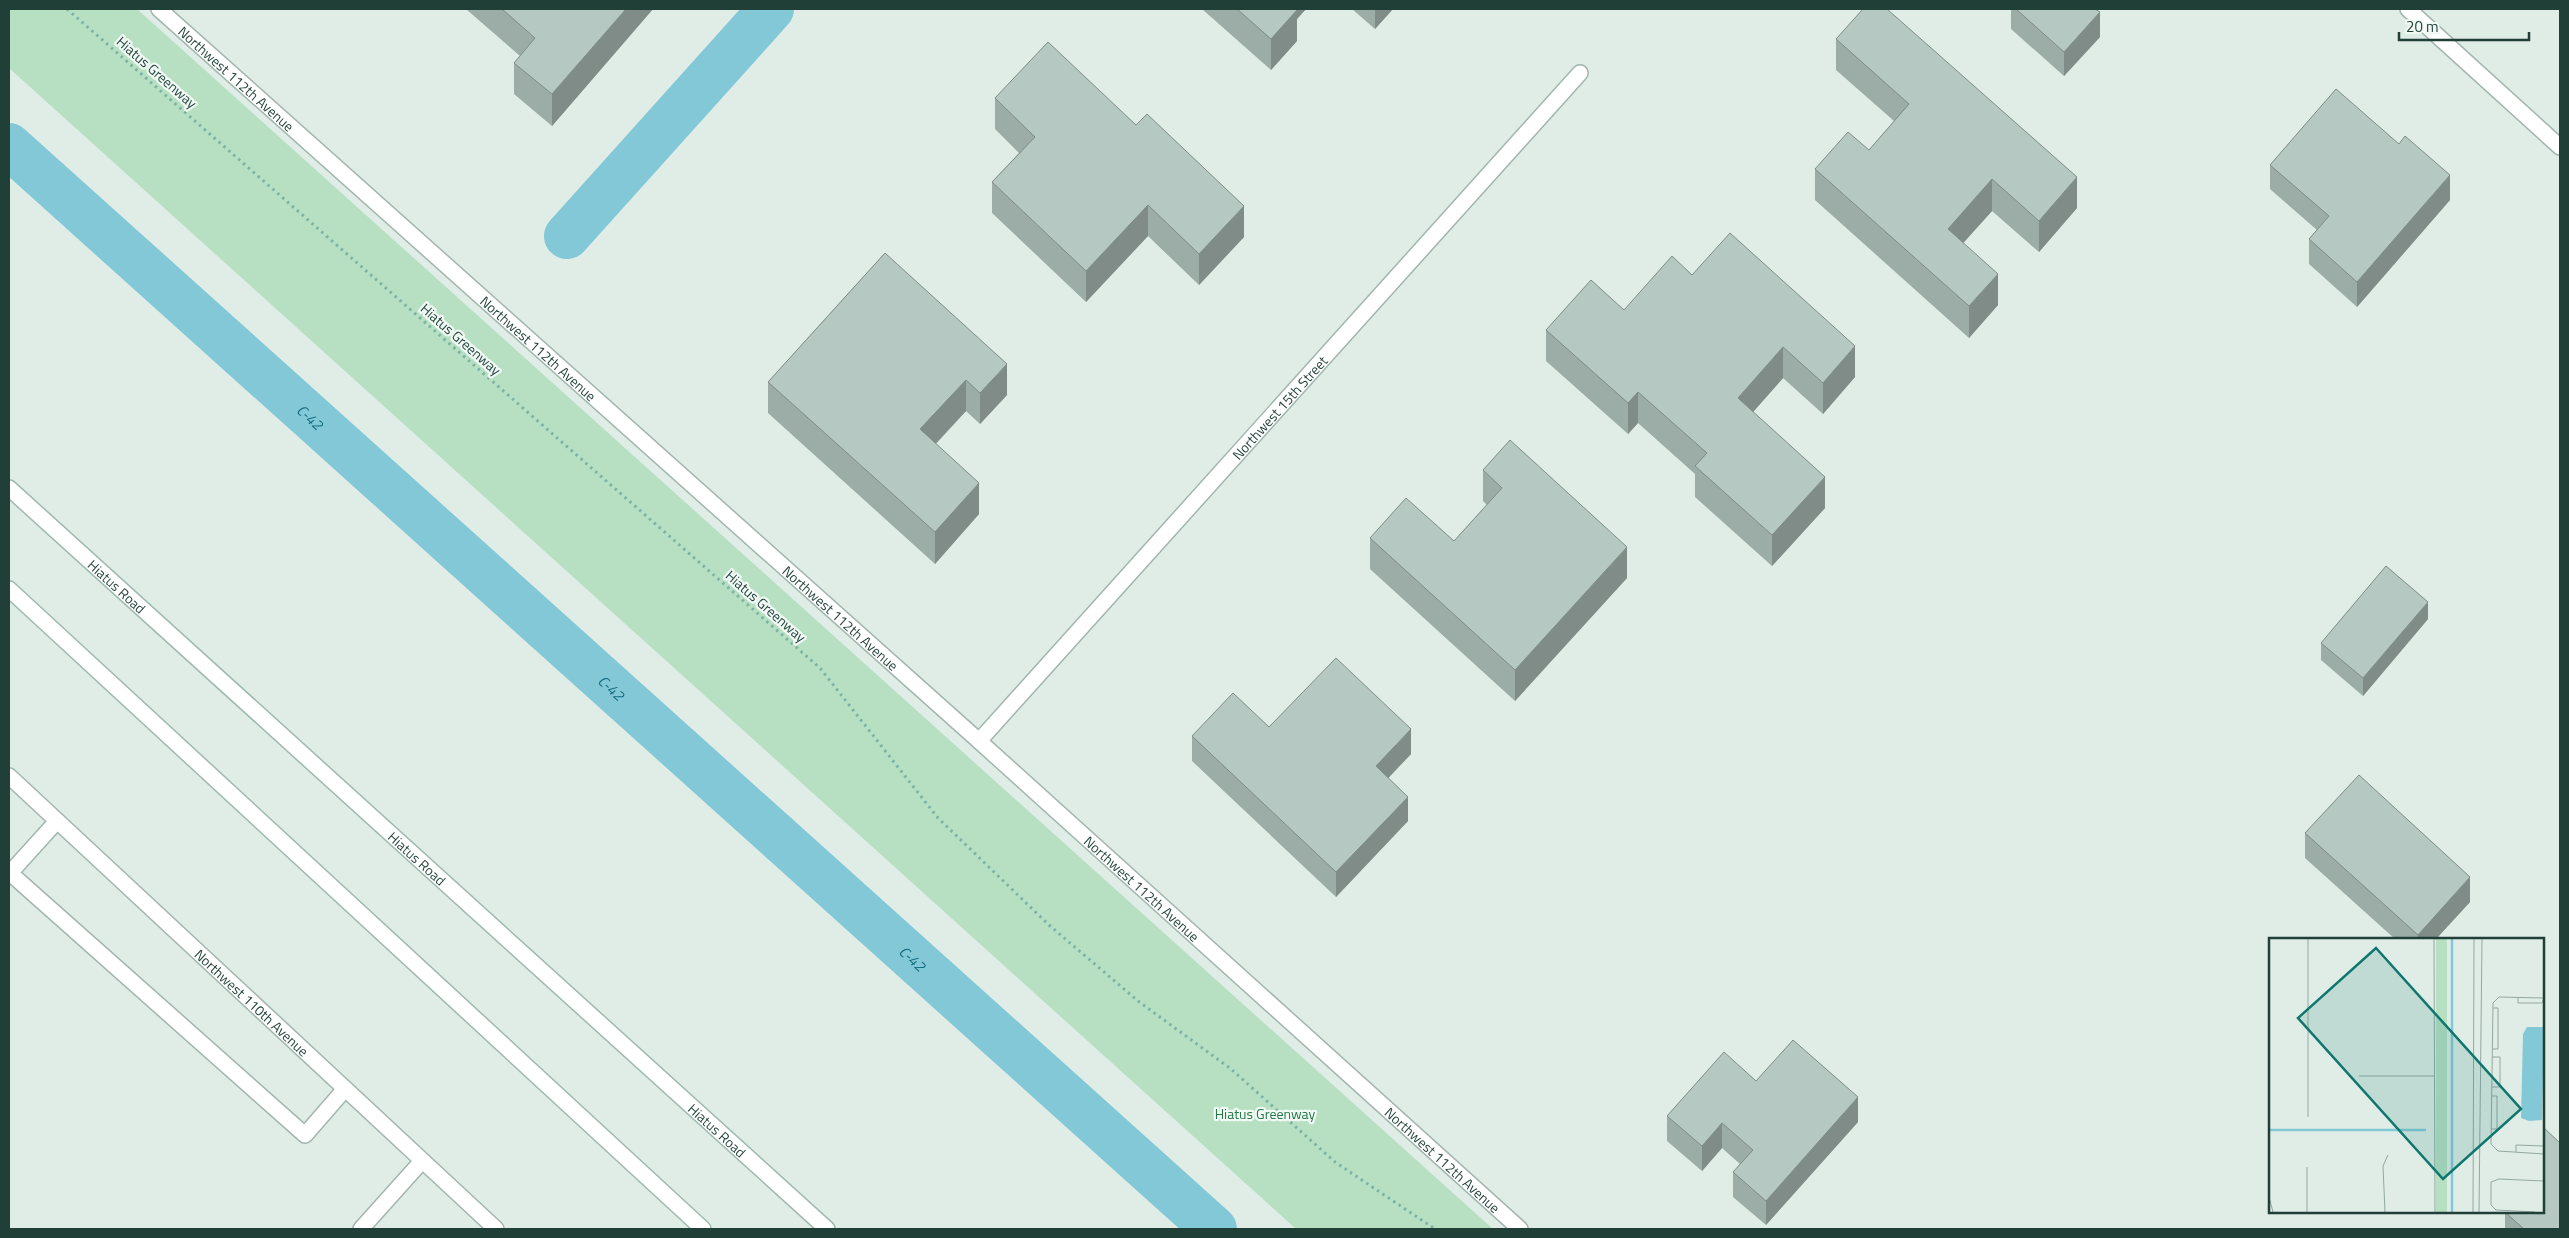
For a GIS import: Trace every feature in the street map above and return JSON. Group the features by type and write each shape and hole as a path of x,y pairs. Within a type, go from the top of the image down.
{"street":[{"name":"Northwest 112th Avenue","path":"159,9 979,741 1520,1229"},
{"path":"2408,9 2560,147"},
{"name":"Northwest 15th Street","path":"979,741 1580,73"},
{"name":"Hiatus Road","path":"9,488 827,1229"},
{"path":"9,589 703,1229"},
{"name":"Northwest 110th Avenue","path":"9,776 496,1229"},
{"path":"57,821 10,873 305,1135 345,1089"},
{"path":"362,1229 422,1161"}],"path":[{"name":"Hiatus Greenway","path":"67,9 820,668 938,818 1049,925 1138,1001 1231,1068 1335,1162 1435,1229"}],"green space":[{"name":"Hiatus Greenway","path":"9,9 137,9 1493,1229 1296,1229 9,68"}],"building":[{"path":"502,9 626,9 552,94 514,63 535,38"},
{"path":"1237,9 1295,9 1297,10 1271,39"},
{"path":"1863,9 1887,9 2077,177 2039,221 1992,179 1948,229 1998,274 1969,306 1815,169 1848,132 1869,150 1909,104 1836,39"},
{"path":"2016,9 2095,9 2100,12 2064,52"},
{"path":"1048,42 1136,125 1147,114 1244,206 1199,254 1148,205 1086,271 992,182 1035,137 995,98"},
{"path":"2336,89 2399,144 2405,136 2450,175 2357,282 2309,239 2329,216 2270,165"},
{"path":"1730,233 1855,346 1823,383 1783,347 1738,398 1825,477 1772,535 1695,466 1707,453 1638,392 1628,403 1546,330 1591,280 1624,310 1672,256 1692,275"},
{"path":"885,253 1007,364 980,393 966,380 920,429 979,483 935,532 768,382"},
{"path":"1510,440 1627,547 1515,670 1370,538 1406,498 1454,541 1502,488 1483,470"},
{"path":"2386,566 2428,602 2363,678 2321,643"},
{"path":"1336,658 1411,729 1376,766 1408,797 1336,872 1192,736 1233,693 1269,727"},
{"path":"2359,775 2470,877 2418,935 2305,833"},
{"path":"1793,1040 1858,1097 1766,1201 1733,1172 1753,1150 1722,1123 1702,1146 1667,1116 1724,1052 1756,1081"},
{"path":"2544,1128 2560,1143 2560,1229 2524,1229 2506,1213 2544,1213"}],"waterway":[{"path":"567,236 771,9"},
{"name":"C-42","path":"9,146 1214,1229"}]}
